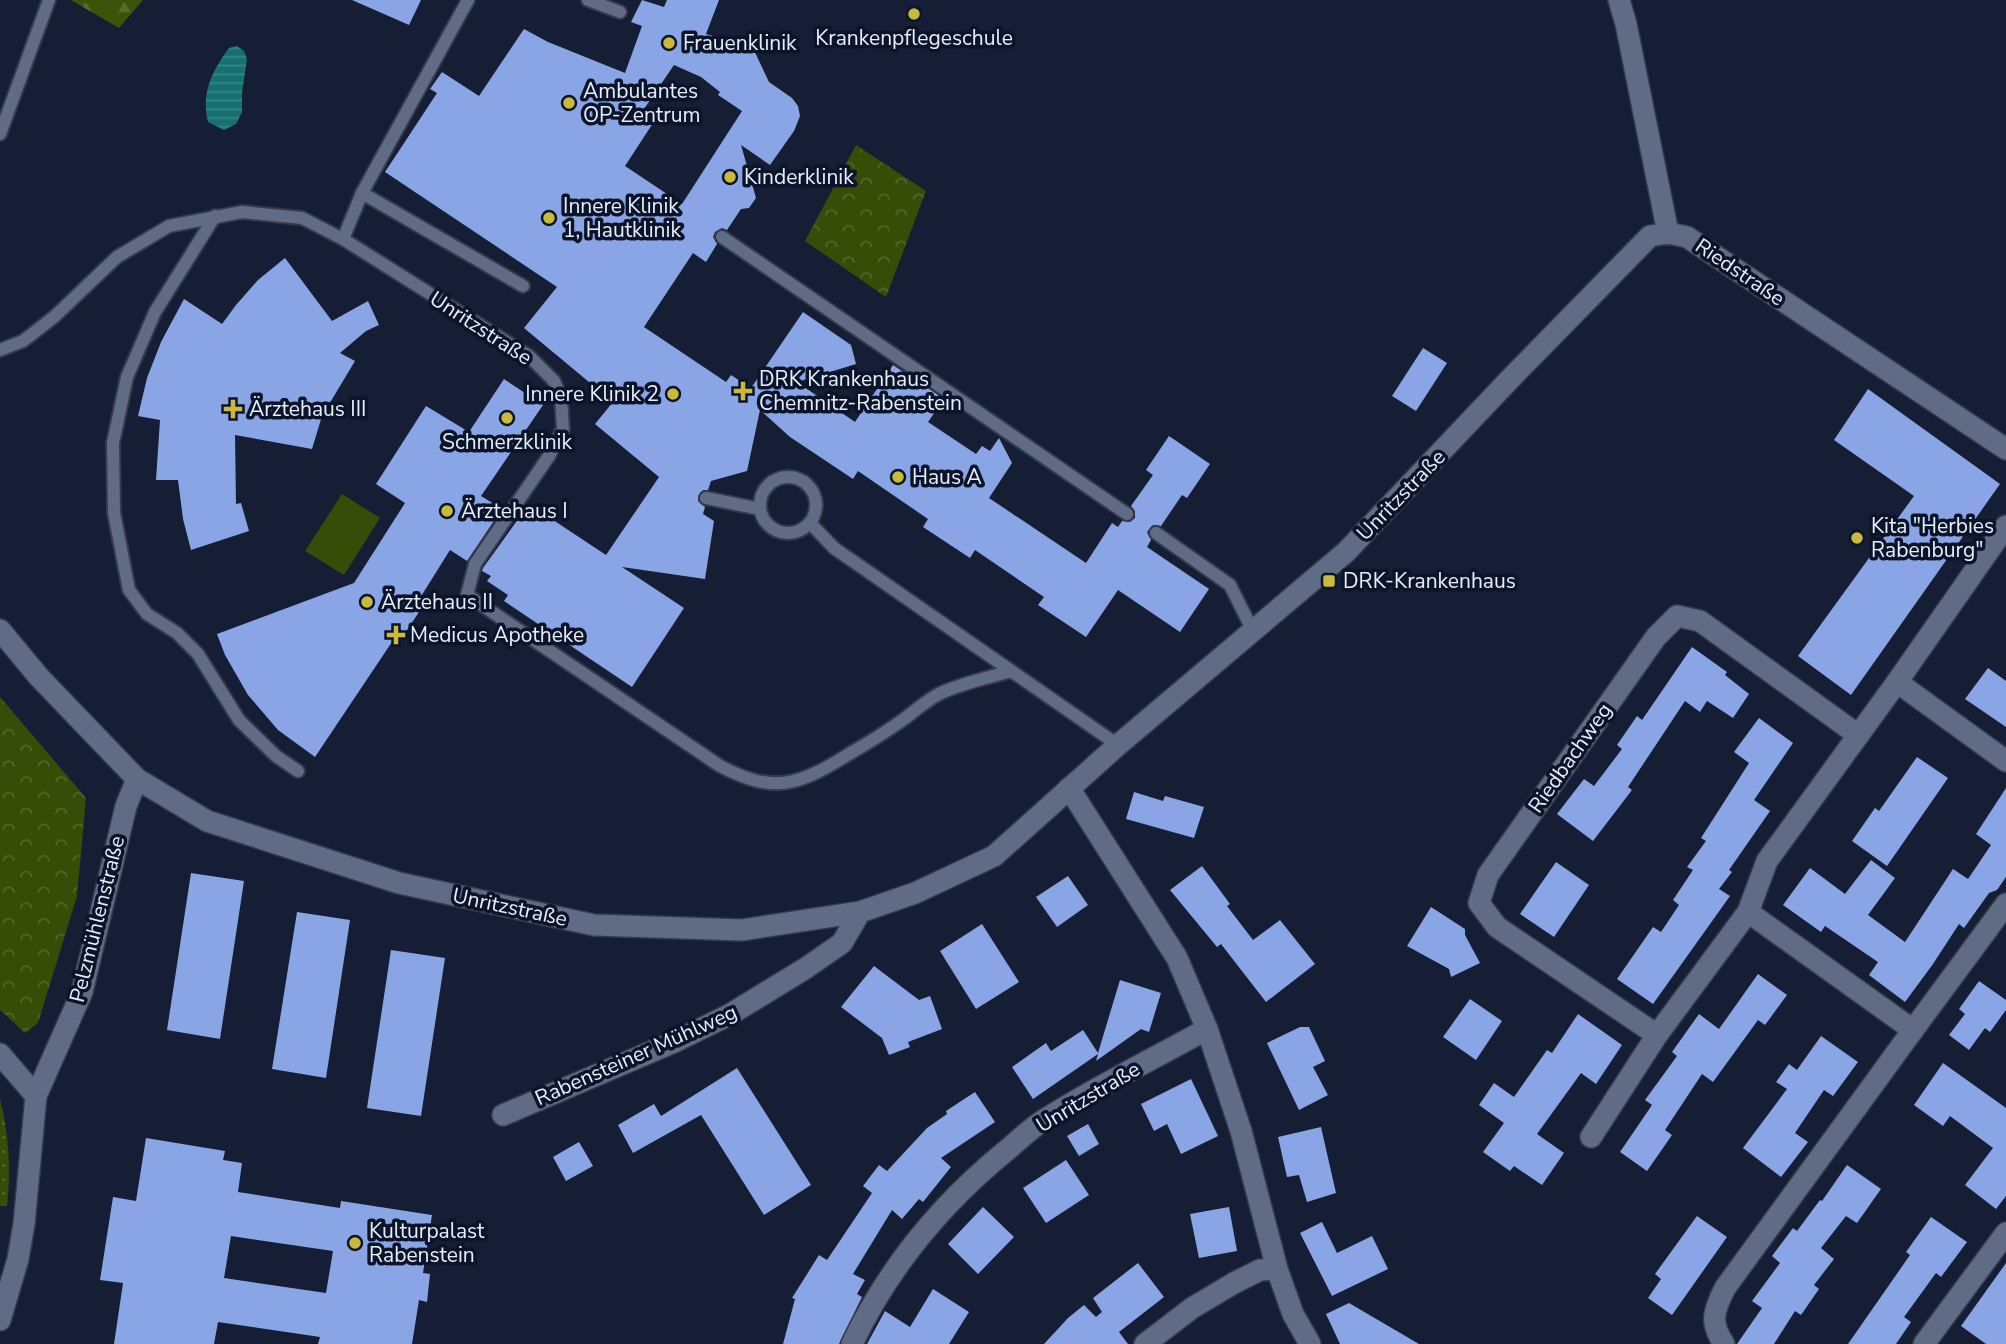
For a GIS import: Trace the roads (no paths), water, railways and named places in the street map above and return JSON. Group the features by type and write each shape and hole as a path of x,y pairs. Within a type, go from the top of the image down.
{"street":[{"name":"Riedstraße","path":"1619,0 1668,233 1687,237 2006,449"},
{"name":"Unritzstraße","path":"0,630 39,677 137,779 207,821 398,883 594,925 742,930 860,912 915,893 994,856 1118,745 1346,551 1650,236 1668,233"},
{"path":"1591,1137 1657,1035 1748,912 1767,861 2006,526"},
{"name":"Riedbachweg","path":"1657,1035 1497,927 1479,903 1488,875 1656,637 1677,616 1700,621 1858,734"},
{"path":"1897,682 2006,761"},
{"name":"Pelzmühlenstraße","path":"0,1320 18,1259 24,1224 36,1096 82,992 126,806 137,779"},
{"path":"1069,788 1177,958 1207,1029 1241,1131 1277,1269 1293,1314 1310,1344"},
{"path":"1724,1344 1715,1331 1715,1307 1725,1287 2006,904"},
{"name":"Rabensteiner Mühlweg","path":"503,1115 674,1042 729,1015 842,943 860,912"},
{"path":"1748,912 1913,1030"},
{"name":"Unritzstraße","path":"852,1344 863,1320 898,1265 938,1213 988,1165 1042,1121 1207,1029"},
{"path":"0,1054 36,1096"},
{"path":"1924,1344 2006,1233"},
{"path":"1145,1344 1192,1308 1234,1283 1261,1270 1277,1269"}],"lane":[{"path":"0,134 49,0"},
{"path":"343,239 362,193 468,0"},
{"path":"588,0 620,12"},
{"path":"362,193 523,286"},
{"name":"Unritzstraße","path":"0,350 23,341 54,317 117,257 169,226 242,212 302,218 343,239 529,356 554,381 561,397 563,429 549,456 475,564 467,595 720,766 743,778 766,784 792,783 814,776 889,730 939,694 1011,671"},
{"path":"215,216 155,313 127,377 113,443 114,513 130,590 135,598 147,614 177,633 198,654 239,720 276,756 298,771"},
{"path":"722,237 1126,514"},
{"path":"776,478 798,478 814,492 815,514 810,523 800,531 778,532 770,527 760,509 761,495 776,478"},
{"path":"706,498 760,509"},
{"path":"810,523 834,548 1118,745"},
{"path":"1156,533 1230,585 1253,631"}],"place":[{"name":"Krankenpflegeschule","path":"914,14"},
{"name":"Frauenklinik","path":"669,43"},
{"name":"Ambulantes OP-Zentrum","path":"569,103"},
{"name":"Kinderklinik","path":"730,177"},
{"name":"Innere Klinik 1, Hautklinik","path":"549,218"},
{"name":"DRK Krankenhaus Chemnitz-Rabenstein","path":"743,391"},
{"name":"Innere Klinik 2","path":"673,394"},
{"name":"Ärztehaus III","path":"233,409"},
{"name":"Schmerzklinik","path":"507,418"},
{"name":"Haus A","path":"898,477"},
{"name":"Ärztehaus I","path":"447,511"},
{"name":"Kita \"Herbies Rabenburg\"","path":"1857,538"},
{"name":"DRK-Krankenhaus","path":"1329,581"},
{"name":"Ärztehaus II","path":"367,602"},
{"name":"Medicus Apotheke","path":"396,635"},
{"name":"Kulturpalast Rabenstein","path":"355,1243"}]}
